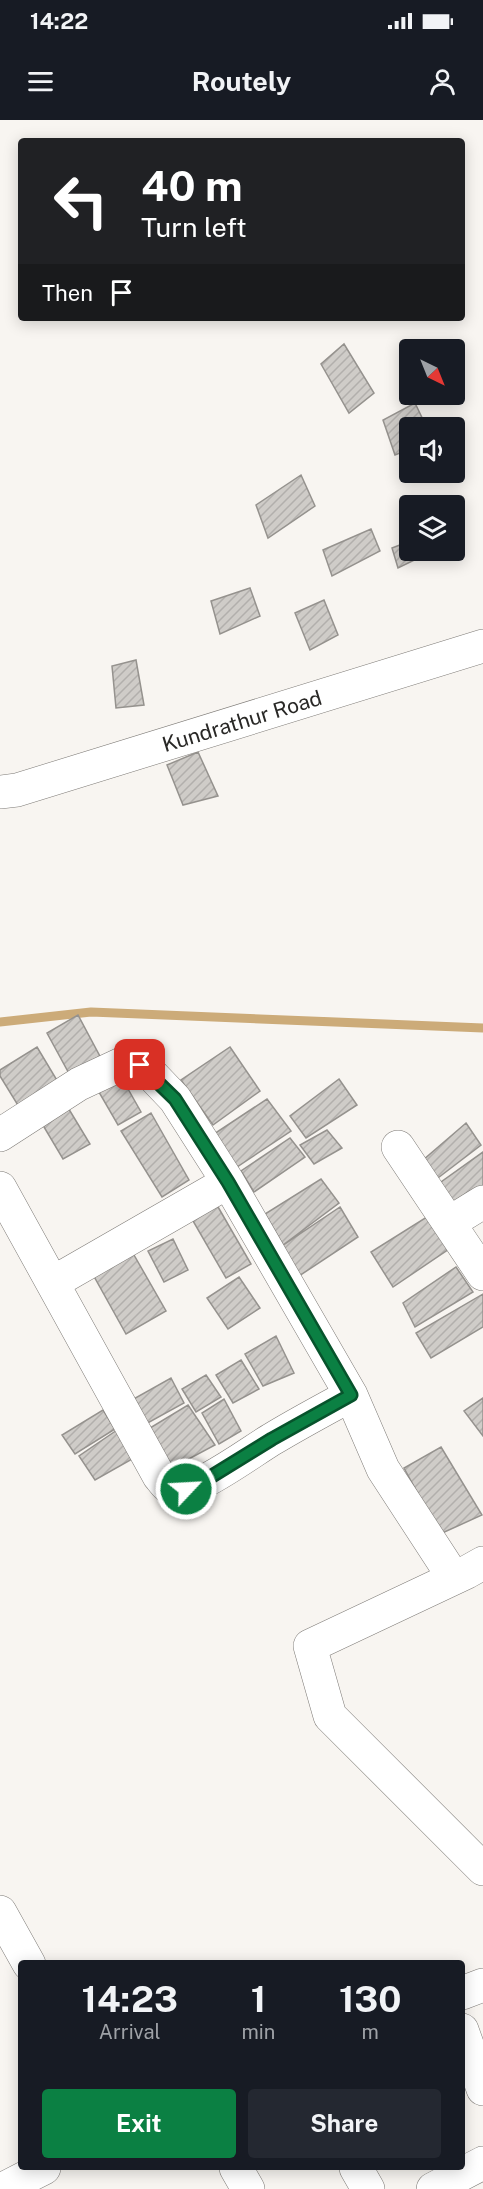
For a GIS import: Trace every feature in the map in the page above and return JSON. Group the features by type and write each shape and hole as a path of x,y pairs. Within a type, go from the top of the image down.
{"street":[{"name":"Kundrathur Road","path":"6,789 483,646"},
{"path":"0,1135 79,1084 126,1062 140,1065 175,1099 228,1182 351,1395 382,1469 472,1576 310,1646 330,1716 483,1869"},
{"path":"398,1147 483,1274"},
{"path":"54,1282 228,1182"},
{"path":"0,1188 54,1282 159,1476 167,1486 175,1490 186,1489 351,1395"},
{"path":"449,1223 483,1202"},
{"path":"0,1912 27,1960"},
{"path":"465,1991 483,1985"},
{"path":"465,2038 483,2089"},
{"path":"433,2189 483,2163"},
{"path":"237,2170 248,2189"},
{"path":"357,2170 368,2189"}],"building":[{"path":"344,344 374,393 349,413 321,364"},
{"path":"411,405 416,405 422,417 399,417 399,453 395,455 383,420"},
{"path":"301,475 315,506 268,538 256,505"},
{"path":"371,529 380,551 332,576 323,550"},
{"path":"399,545 399,561 412,561 398,568 392,548"},
{"path":"250,588 260,616 220,634 211,601"},
{"path":"324,600 338,635 310,650 295,613"},
{"path":"136,660 144,705 116,708 112,666"},
{"path":"198,752 218,796 183,805 167,765"},
{"path":"78,1015 103,1062 72,1079 47,1033"},
{"path":"37,1047 58,1082 19,1107 0,1076 0,1070"},
{"path":"230,1047 260,1091 213,1125 181,1080"},
{"path":"119,1073 141,1112 118,1125 96,1087"},
{"path":"339,1079 357,1105 306,1138 290,1116"},
{"path":"267,1099 291,1131 237,1167 214,1134"},
{"path":"67,1106 90,1144 63,1159 41,1122"},
{"path":"151,1113 189,1180 162,1197 121,1131"},
{"path":"466,1123 481,1145 434,1181 422,1161"},
{"path":"327,1130 342,1148 314,1164 300,1145"},
{"path":"290,1138 305,1157 254,1192 241,1171"},
{"path":"483,1152 483,1187 455,1208 441,1182"},
{"path":"321,1179 339,1203 283,1245 265,1214"},
{"path":"214,1200 251,1264 226,1278 189,1214"},
{"path":"340,1207 358,1237 299,1276 279,1248"},
{"path":"430,1215 452,1247 393,1287 371,1252"},
{"path":"173,1239 188,1270 164,1282 148,1251"},
{"path":"130,1248 166,1311 126,1334 91,1271"},
{"path":"456,1267 473,1292 415,1327 403,1303"},
{"path":"239,1277 260,1308 228,1329 207,1298"},
{"path":"483,1294 483,1327 431,1358 416,1333"},
{"path":"276,1336 294,1373 263,1386 245,1354"},
{"path":"241,1360 259,1389 233,1403 216,1375"},
{"path":"206,1375 221,1397 196,1412 182,1389"},
{"path":"171,1378 184,1403 144,1425 130,1401"},
{"path":"483,1398 483,1436 464,1411"},
{"path":"224,1399 241,1431 219,1444 202,1413"},
{"path":"188,1405 215,1445 170,1469 145,1431"},
{"path":"103,1410 115,1429 75,1454 62,1435"},
{"path":"120,1428 134,1458 95,1480 79,1456"},
{"path":"441,1447 482,1515 440,1534 404,1468"}],"waterway":[{"path":"0,1022 91,1012 483,1028"}],"route":[{"path":"140,1065 175,1099 228,1182 351,1395 186,1489"}]}
